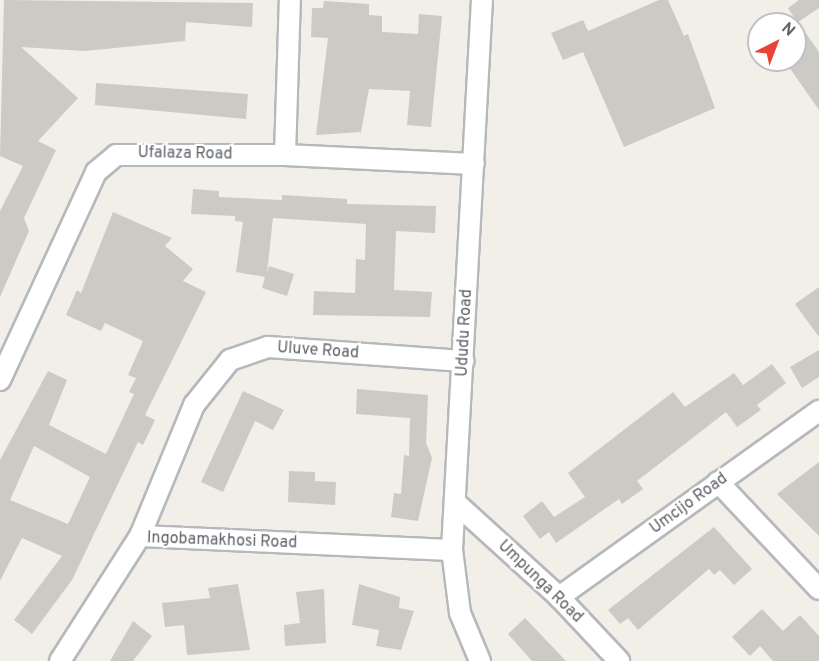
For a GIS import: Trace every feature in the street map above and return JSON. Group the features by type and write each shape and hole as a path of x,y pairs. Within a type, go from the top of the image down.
{"street":[{"path":"285,155 290,0"},
{"name":"Ududu Road","path":"480,661 460,613 452,550 458,505 463,361 482,0"},
{"name":"Ufalaza Road","path":"0,380 96,172 109,160 125,153 285,155 474,164"},
{"name":"Uluve Road","path":"140,536 195,405 230,360 268,347 463,361"},
{"name":"Umcijo Road","path":"559,597 819,411"},
{"path":"718,482 819,589"},
{"name":"Umpunga Road","path":"458,505 559,597 619,661"},
{"name":"Ingobamakhosi Road","path":"60,661 140,536 452,550"}],"building":[{"path":"4,0 253,3 252,27 186,22 185,41 85,51 21,47 78,98 38,141 56,150 24,218 29,231 0,297 0,211 23,166 0,156"},
{"path":"659,0 668,0 684,36 688,34 715,108 624,147 583,52 563,60 551,33 583,20 588,31"},
{"path":"799,0 819,0 819,8 807,16 807,12 791,12 788,8"},
{"path":"324,1 369,4 369,15 382,16 382,32 418,34 419,14 442,16 431,127 407,125 410,91 369,89 361,132 316,135 328,38 311,37 312,8 323,8"},
{"path":"807,35 819,52 819,110 792,72 807,72"},
{"path":"96,83 248,94 246,119 95,105"},
{"path":"193,189 219,191 219,197 282,200 282,195 347,199 347,204 436,206 435,233 396,231 394,290 432,292 430,317 313,315 314,291 355,293 356,259 365,260 366,224 273,218 267,273 269,266 294,274 287,296 262,288 265,277 236,272 243,222 235,221 235,216 191,214"},
{"path":"113,212 172,238 165,246 193,269 183,281 206,292 145,415 155,420 143,445 138,442 72,580 32,634 14,620 62,556 22,538 0,581 0,460 48,371 67,380 49,425 106,454 134,394 129,392 136,378 128,375 143,341 105,323 101,331 66,315 77,290 81,293","holes":["34,446 90,477 68,524 10,500"]},
{"path":"819,287 819,337 795,304"},
{"path":"819,350 819,377 802,388 790,367"},
{"path":"772,364 786,383 757,405 761,410 737,427 726,412 637,481 643,489 622,504 619,499 556,543 549,532 540,539 523,516 542,501 554,517 585,497 568,473 673,392 685,407 734,373 743,385"},
{"path":"357,389 428,395 426,443 432,458 418,521 391,517 394,493 401,494 404,455 409,456 410,418 356,414"},
{"path":"243,391 284,410 273,430 255,421 223,492 201,482"},
{"path":"819,462 819,536 777,494"},
{"path":"289,471 315,472 315,481 336,482 335,505 288,502"},
{"path":"714,527 752,569 734,585 720,570 714,575 709,569 638,630 628,618 620,624 608,610"},
{"path":"238,584 250,650 187,655 184,625 165,627 162,603 210,598 208,588"},
{"path":"359,584 400,597 399,608 414,611 401,650 376,646 379,630 352,625"},
{"path":"324,589 326,643 285,646 284,625 300,623 296,592"},
{"path":"762,609 783,631 800,615 819,636 819,661 773,661 760,646 750,656 732,637"},
{"path":"525,618 566,661 532,661 508,634"},
{"path":"133,621 152,636 133,661 110,661"}]}
